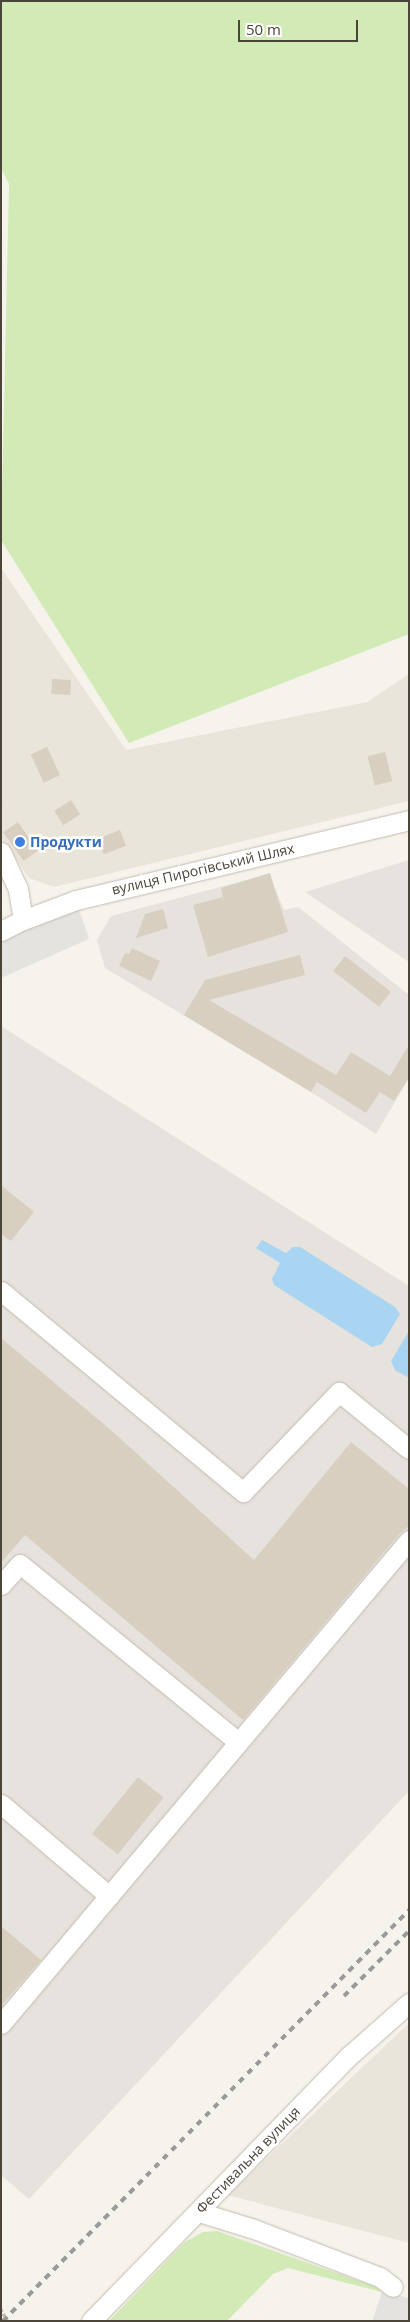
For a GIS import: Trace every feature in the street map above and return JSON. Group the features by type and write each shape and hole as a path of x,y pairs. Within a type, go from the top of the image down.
{"street":[{"name":"вулиця Пирогівський Шлях","path":"1,931 22,920 76,900 409,820"},
{"path":"1,852 18,889 22,920"},
{"path":"1,1290 243,1492 339,1392 409,1448"},
{"path":"1,2024 409,1540"},
{"path":"1,1585 20,1564 238,1742"},
{"path":"1,1804 110,1896"},
{"name":"Фестивальна вулиця","path":"91,2321 350,2055 409,2003"},
{"path":"199,2212 254,2229 380,2277 394,2287"}],"path":[{"path":"1,2309 7,2321"}],"shaded area":[{"path":"1,568 126,750 367,702 409,674 409,801 54,887 29,878 1,837"},
{"path":"409,860 409,962 305,892"},
{"path":"269,874 284,910 298,907 409,995 409,1078 376,1134 311,1092 105,968 97,940 111,916"},
{"path":"76,900 89,939 1,978 1,931"},
{"path":"1,1026 409,1286 409,1791 29,2199 1,2175"},
{"path":"409,2023 409,2243 228,2195"},
{"path":"382,2292 409,2298 409,2321 372,2321"}],"green space":[{"path":"1,1 409,1 409,634 129,743 1,540 9,184 1,168"},
{"path":"217,2231 376,2287 382,2292 288,2268 273,2274 227,2321 109,2321 185,2242 203,2232"}],"water":[{"path":"262,1240 286,1253 293,1247 300,1247 395,1307 400,1314 382,1344 372,1347 274,1285 272,1279 280,1263 256,1248"},
{"path":"409,1331 409,1378 395,1370 391,1361"}],"building":[{"path":"52,679 71,680 70,695 51,694"},
{"path":"47,747 60,775 44,783 31,755"},
{"path":"385,752 392,781 375,785 368,756"},
{"path":"71,800 80,814 63,825 54,811"},
{"name":"Продукти","path":"18,822 38,851 23,861 3,832"},
{"path":"120,830 126,846 104,854 98,839"},
{"path":"270,873 288,932 208,957 193,905 223,897 221,888"},
{"path":"163,909 168,928 136,938 145,914"},
{"path":"132,948 160,961 151,981 119,966 125,953 129,954"},
{"path":"300,955 305,975 209,1000 336,1075 351,1052 390,1076 409,1045 409,1078 394,1101 380,1092 366,1113 317,1082 311,1092 184,1015 205,980"},
{"path":"345,956 391,992 379,1007 333,971"},
{"path":"1,1185 34,1212 11,1241 1,1234"},
{"path":"1,1338 112,1431 254,1560 351,1442 409,1489 409,1526 400,1533 243,1720 25,1535 1,1563"},
{"path":"138,1777 164,1798 118,1854 92,1834"},
{"path":"1,1926 41,1960 1,2006"}],"railway":[{"path":"3,2321 409,1910"},
{"path":"344,1996 409,1931"}],"place":[{"name":"Продукти","path":"20,842"}]}
